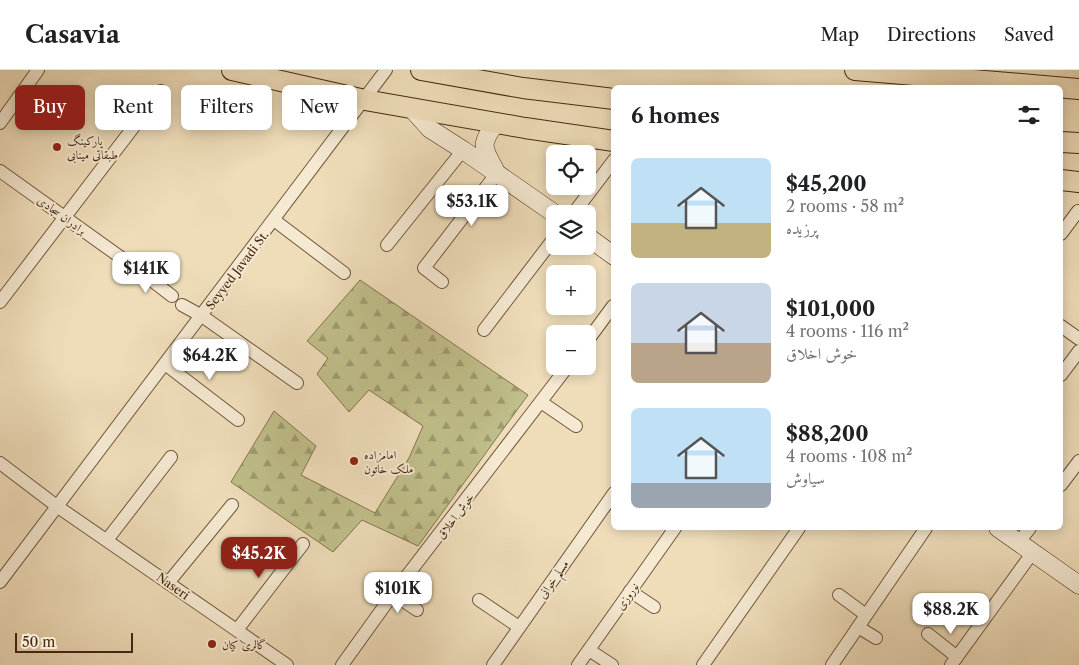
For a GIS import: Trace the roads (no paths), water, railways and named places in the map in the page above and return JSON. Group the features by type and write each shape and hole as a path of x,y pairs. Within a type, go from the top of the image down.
{"highway":[{"path":"232,70 412,109 611,141"},
{"path":"421,70 523,88 611,99"},
{"path":"855,70 1032,85"},
{"path":"1063,88 1079,89"},
{"path":"1063,142 1079,143"},
{"path":"1063,180 1079,182"}],"main road":[{"path":"412,109 430,129 464,150 546,208"},
{"path":"496,123 486,136 484,149 497,173"},
{"path":"596,243 611,254"},
{"path":"1001,530 1079,585"}],"street":[{"path":"0,123 38,70"},
{"name":"Seyyed Javadi St.","path":"0,582 386,70"},
{"path":"0,302 131,130"},
{"path":"387,245 464,150"},
{"path":"580,205 611,164"},
{"name":"برادران سجادی","path":"0,171 172,296"},
{"path":"442,282 424,268 497,173"},
{"path":"1063,231 1078,211"},
{"path":"274,220 344,273"},
{"path":"484,330 546,249"},
{"path":"182,305 202,316 297,383"},
{"path":"596,329 611,309"},
{"path":"1063,327 1079,339"},
{"path":"1063,373 1079,351"},
{"path":"165,364 238,420"},
{"name":"خوش اخلاق","path":"342,665 561,375"},
{"path":"541,402 576,426"},
{"path":"107,540 171,457"},
{"name":"Naseri","path":"0,464 287,665"},
{"path":"1063,483 1077,468"},
{"name":"مسلم خوانی","path":"493,665 611,498"},
{"path":"168,583 232,505"},
{"name":"نوروزی","path":"578,665 674,530"},
{"path":"703,665 798,530"},
{"path":"832,665 925,530"},
{"path":"928,634 954,661 1026,547 1030,530"},
{"path":"236,630 303,544"},
{"path":"630,591 654,607"},
{"path":"394,594 417,610"},
{"path":"839,595 866,615"},
{"path":"480,600 519,627"},
{"path":"858,627 876,638"},
{"path":"589,650 612,665"}],"place":[{"name":"پارکینگ طبقاتی مینابی","path":"57,147"},
{"name":"امامزاده ملک خاتون","path":"354,461"},
{"name":"گالری کیان","path":"212,644"}]}
